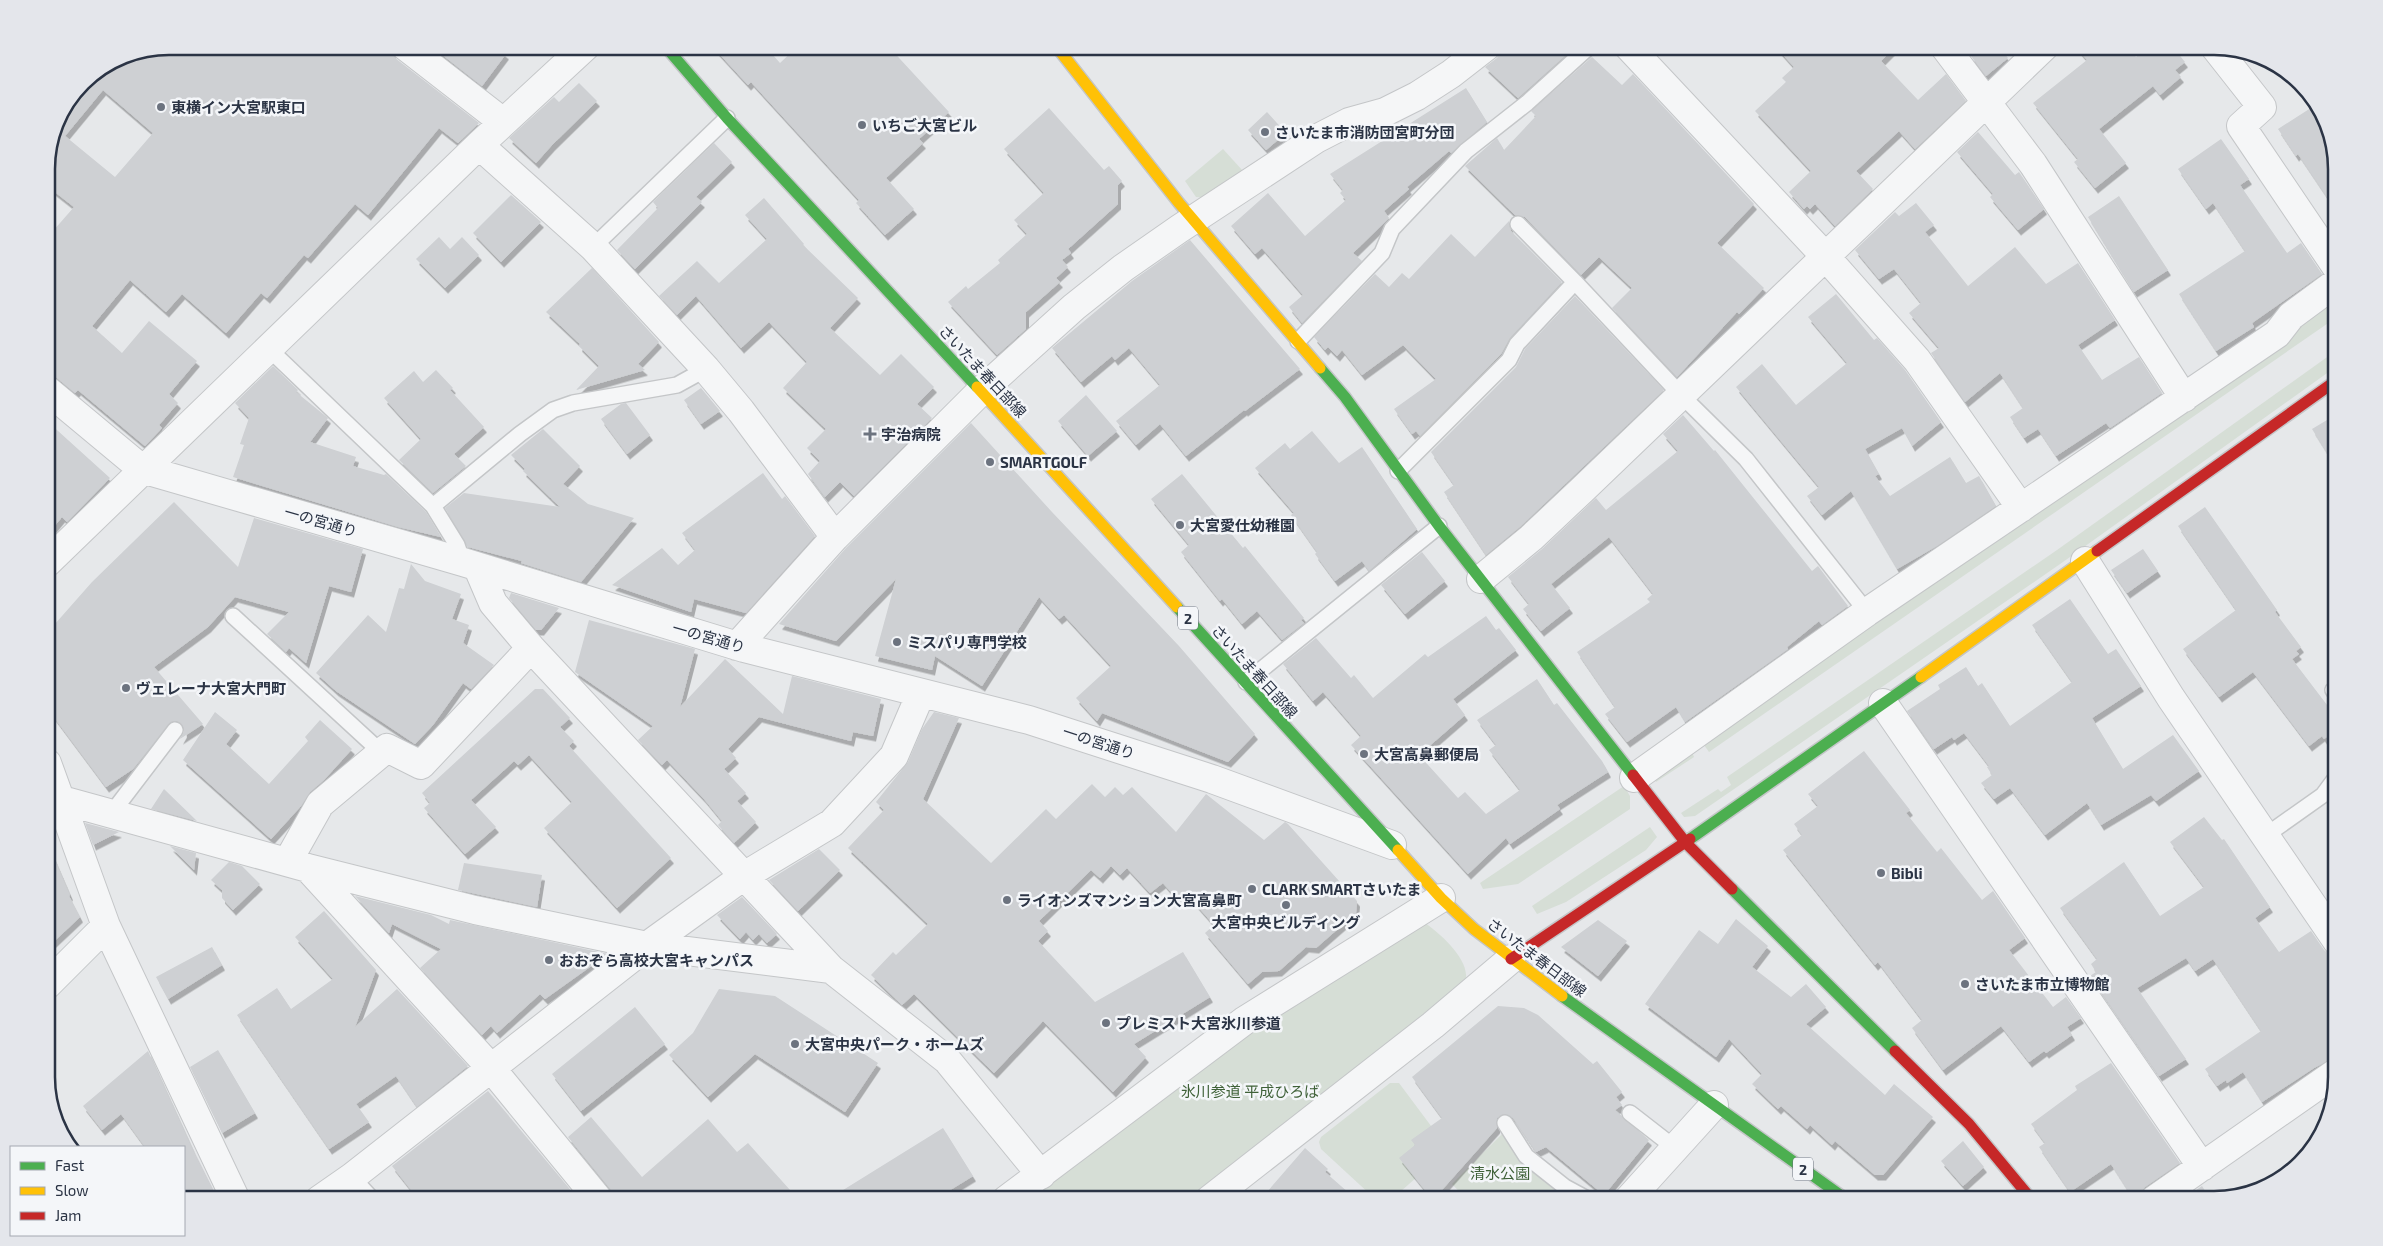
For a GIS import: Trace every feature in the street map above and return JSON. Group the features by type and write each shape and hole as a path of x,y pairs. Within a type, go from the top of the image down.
{"street":[{"path":"417,55 504,122"},
{"path":"55,554 479,145 576,55"},
{"name":"さいたま春日部線","path":"673,55 727,118 981,391 1441,898 1474,929 1511,959 1834,1191"},
{"path":"1063,55 1194,220 1345,397 1438,526 1686,843 1969,1124 2025,1191"},
{"path":"737,646 835,537 981,391 1122,268 1316,139 1349,122 1385,112 1417,96 1451,74 1475,55"},
{"path":"1636,55 1825,256 1918,360 2021,508"},
{"path":"1951,55 2033,164 2184,398"},
{"path":"1480,579 1531,538 2036,55"},
{"path":"2221,55 2262,107 2241,126 2328,256"},
{"path":"479,145 593,247 706,369 741,411 835,537"},
{"path":"1634,778 1867,612 2278,334 2290,316 2328,288"},
{"path":"1221,1191 1433,1025 1511,959 1686,843 2085,561 2328,386"},
{"name":"一の宮通り","path":"55,397 142,469 471,565 737,646 1029,720 1212,779 1392,845"},
{"path":"2085,561 2171,698 2328,928"},
{"path":"471,565 493,603 531,648 831,970 947,1060 1041,1175"},
{"path":"298,864 320,804 387,748 421,765 531,648"},
{"path":"332,1191 647,946 744,876 832,823 894,756 921,692"},
{"path":"1883,703 2202,1167"},
{"path":"55,790 106,926 232,1191"},
{"path":"58,799 475,910 647,946 831,970"},
{"path":"298,864 491,1068 591,1191"},
{"path":"1019,1191 1244,1021 1441,898"},
{"path":"55,976 106,926"},
{"path":"2167,1191 2328,1078"},
{"path":"1636,1191 1714,1105"}],"lane":[{"path":"1298,341 1382,253 1392,229 1466,151 1527,103 1580,55"},
{"path":"593,247 727,118"},
{"path":"1518,224 1681,395 1746,459 1867,612"},
{"path":"1398,470 1510,360 1517,344 1575,282"},
{"path":"269,349 433,506 471,565"},
{"path":"433,506 520,434 553,410 573,403 677,385 706,369"},
{"path":"1246,682 1438,526"},
{"path":"233,616 382,753"},
{"path":"111,814 175,730"},
{"path":"2265,836 2323,795 2328,788"},
{"path":"1630,1113 1674,1148"},
{"path":"1506,1123 1526,1156 1574,1191"},
{"path":"352,1177 365,1191"}],"green space":[{"path":"1223,149 1243,171 1209,198 1196,197 1185,181"},
{"path":"2328,297 2328,323 1709,752 1704,745 1692,752 1694,757 1656,782 1653,775 1657,769 2290,334 2300,317"},
{"path":"2328,356 2328,372 2063,562 1695,816 1684,817 1681,813 1718,789 1721,792 1731,785 1727,777 2057,550"},
{"path":"1624,786 1630,796 1630,809 1518,884 1483,889 1480,883"},
{"path":"1650,827 1657,837 1646,850 1566,902 1537,914 1532,906"},
{"name":"氷川参道 平成ひろば","path":"1425,923 1447,941 1465,967 1466,976 1464,984 1206,1191 1027,1191 1212,1052"},
{"path":"1390,1083 1399,1083 1443,1142 1444,1153 1401,1191 1366,1191 1321,1149 1319,1142 1321,1137"},
{"name":"清水公園","path":"1503,1133 1538,1174 1560,1191 1459,1191 1452,1184"}],"building":[{"path":"169,55 394,55 395,58 479,123 458,143 439,128 368,215 355,204 308,258 304,255 267,298 261,293 226,333 182,294 166,312 130,280 92,326 122,353 149,321 197,361 169,394 178,403 159,425 162,428 145,446 78,390 75,393 55,377 55,229 74,207 55,192 56,154 59,139 67,118 78,99 94,83 112,70 139,59","holes":["103,90 153,133 115,177 65,136"]},
{"path":"442,55 505,55 482,86"},
{"name":"いちご大宮ビル","path":"720,55 773,55 780,63 788,55 896,55 949,112 919,139 923,143 886,178 914,209 885,235 856,203 859,200 751,82 748,85"},
{"path":"1499,55 1566,55 1518,98 1485,67"},
{"path":"1783,55 1887,55 1881,61 1918,100 1946,74 1966,101 1915,149 1899,131 1856,171 1873,189 1835,226 1815,204 1810,209 1807,206 1804,209 1789,192 1811,171 1755,111 1786,82 1782,78 1794,67"},
{"path":"2006,55 2008,58 1986,76 1971,56"},
{"path":"2083,55 2134,55 2136,57 2138,55 2179,55 2185,62 2175,70 2181,77 2160,95 2153,86 2099,129 2126,163 2095,188 2074,162 2078,159 2033,103 2087,60"},
{"path":"1592,57 1622,85 1633,74 1754,204 1717,243 1764,288 1739,314 1737,312 1677,377 1612,308 1632,288 1599,257 1581,275 1525,217 1515,215 1465,166 1497,138 1504,150 1536,116 1531,111"},
{"path":"579,83 597,101 536,163 509,138 554,97 559,102"},
{"path":"1466,88 1487,122 1407,187 1409,189 1384,211 1389,218 1353,253 1362,261 1302,323 1289,307 1303,295 1262,248 1255,254 1231,226 1268,193 1305,236 1346,200 1340,193 1343,190 1330,174"},
{"path":"1049,108 1104,170 1109,166 1122,181 1118,185 1118,204 1068,249 1071,253 1062,260 1068,267 1056,278 1060,282 1026,312 1026,329 997,355 948,302 966,286 968,289 1000,263 998,260 1027,234 1014,220 1044,193 1004,149"},
{"path":"2311,108 2322,132 2326,146 2328,199 2298,154 2296,156 2278,129"},
{"path":"1267,112 1286,133 1266,150 1248,130"},
{"path":"1978,132 2015,175 2019,172 2044,209 2018,230 1990,197 1993,194 1957,152"},
{"path":"2221,139 2249,179 2240,185 2287,253 2301,243 2322,274 2252,323 2254,327 2216,351 2179,294 2245,251 2213,203 2206,209 2178,169"},
{"path":"714,143 732,162 696,197 702,202 635,269 617,250 658,208 653,202"},
{"path":"511,195 541,222 501,262 473,233"},
{"path":"2119,196 2168,270 2134,292 2088,217"},
{"path":"764,198 803,245 858,298 830,328 880,375 901,354 934,387 917,404 932,418 854,496 840,482 825,497 808,474 820,461 807,448 826,429 783,388 807,362 769,322 741,348 696,296 677,315 659,296 697,261 719,283 767,239 745,215"},
{"path":"1916,203 1934,225 1925,232 1968,286 2015,247 2046,284 2078,263 2115,320 2078,345 2102,380 2139,357 2162,393 2110,428 2106,423 2056,456 2038,429 2024,438 2010,417 2023,408 2000,373 1965,402 1931,353 1939,348 1909,313 1921,303 1894,269 1879,279 1855,250 1895,212 1899,216"},
{"path":"1509,221 1511,231 1562,282 1510,338 1501,354 1420,436 1416,431 1412,434 1394,409 1436,379 1403,345 1362,375 1342,350 1337,356 1328,347 1325,350 1314,337 1375,274 1389,287 1402,273 1409,279 1451,234 1475,257"},
{"path":"439,237 450,249 462,237 479,255 445,288 416,259"},
{"path":"1190,240 1300,369 1186,456 1160,424 1136,445 1116,421 1160,385 1129,348 1115,360 1112,356 1081,382 1052,348 1132,281"},
{"path":"592,268 659,342 638,364 645,370 576,390 599,366 579,346 580,344 546,312"},
{"path":"1836,294 1874,340 1877,338 1905,370 1941,422 1912,446 1902,428 1865,449 1879,474 1875,476 1890,496 1950,457 1966,483 1979,476 1996,506 1937,546 1897,569 1851,491 1822,515 1807,496 1819,487 1736,387 1762,364 1796,405 1847,363 1808,317"},
{"path":"1575,296 1664,390 1521,526 1486,555 1444,492 1454,485 1431,452 1516,367 1525,349"},
{"path":"273,366 298,390 296,392 328,418 310,442 356,457 353,466 386,474 426,512 441,537 398,527 233,477 244,445 240,444 249,418 235,403"},
{"path":"436,370 453,388 450,390 484,427 454,454 466,466 433,493 399,460 421,439 384,398 414,371 423,382"},
{"path":"701,388 720,411 701,424 684,400"},
{"path":"1086,395 1117,431 1088,456 1058,421"},
{"path":"626,403 650,435 627,454 601,419 621,404"},
{"path":"1683,415 1715,450 1812,571 1818,566 1848,606 1822,625 1819,621 1787,647 1788,649 1685,722 1676,707 1627,742 1605,714 1615,707 1577,652 1650,602 1647,599 1653,594 1609,537 1551,584 1570,608 1541,631 1523,609 1529,604 1508,577 1542,549 1596,498 1606,510 1678,451 1663,434"},
{"path":"2328,419 2328,455 2312,429"},
{"path":"971,423 1179,646 1255,734 1228,762 1102,713 1097,721 1076,698 1111,666 1064,615 1059,619 1039,597 982,686 935,656 932,670 875,656 896,579 836,641 779,624 846,548"},
{"path":"55,428 110,478 67,522 62,517 55,525"},
{"path":"543,429 580,466 563,484 588,504 634,518 581,582 521,563 522,561 468,547 445,508 464,493 560,507 523,471 525,469 511,455"},
{"path":"1312,431 1339,463 1362,447 1417,529 1369,571 1362,561 1335,581 1315,554 1317,552 1291,515 1294,513 1255,468 1285,443 1290,449"},
{"path":"763,473 782,499 785,496 815,536 746,613 694,599 691,612 612,585 662,548 678,565 695,550 682,533"},
{"path":"1182,474 1243,548 1245,546 1304,618 1301,620 1304,623 1282,640 1257,611 1242,624 1222,599 1220,601 1181,552 1189,545 1151,499"},
{"path":"174,502 238,567 254,518 363,549 351,592 329,586 306,663 289,648 286,652 267,634 289,612 235,597 208,627 154,667 203,724 180,739 184,732 183,726 177,721 171,722 133,769 106,787 55,719 55,624 92,582"},
{"path":"2205,507 2277,610 2275,612 2301,647 2296,651 2299,654 2292,659 2328,706 2328,736 2324,739 2322,736 2309,746 2253,672 2219,697 2183,649 2236,610 2178,526"},
{"path":"2143,549 2158,571 2127,593 2111,570"},
{"path":"1422,552 1445,581 1405,614 1381,585"},
{"path":"411,564 425,581 461,594 452,619 469,625 463,643 494,665 471,689 463,683 433,725 415,744 336,691 316,673 368,615 386,632 399,588 404,589"},
{"path":"511,593 559,608 541,630 536,630 509,598"},
{"path":"2070,599 2108,654 2116,649 2141,686 2092,718 2123,769 2173,735 2199,771 2156,801 2151,795 2101,825 2087,803 2045,835 2010,788 1994,799 1981,783 1992,775 1987,767 1989,766 1964,733 1954,740 1952,737 1934,749 1907,711 1940,689 1938,685 1966,667 1978,686 1982,683 2010,726 2072,682 2032,625"},
{"path":"1486,616 1496,630 1499,628 1516,650 1453,699 1465,715 1419,755 1458,798 1465,792 1486,814 1520,790 1489,750 1496,745 1477,720 1537,679 1554,705 1557,703 1602,761 1608,772 1557,805 1560,809 1510,844 1506,838 1468,874 1351,745 1361,736 1323,692 1313,701 1283,664 1316,638 1351,678 1354,675 1373,698 1425,654 1428,657"},
{"path":"589,620 695,649 680,707 725,659 783,714 792,676 881,699 873,736 853,732 851,741 759,717 728,749 736,758 724,769 746,793 737,801 756,822 734,843 718,825 722,821 704,799 667,760 662,765 638,740 653,726 575,672"},
{"path":"535,689 543,689 570,718 560,727 574,741 569,746 671,858 617,908 544,828 572,802 529,755 518,765 514,761 471,800 496,827 465,854 424,808 430,803 422,793"},
{"path":"215,712 237,730 226,744 269,784 308,741 305,737 320,720 352,749 324,780 310,792 301,806 271,839 183,760"},
{"path":"934,712 959,718 923,799 991,863 1046,809 1056,819 1092,784 1105,797 1115,787 1123,795 1132,787 1176,832 1206,794 1264,840 1285,822 1288,824 1357,901 1356,913 1316,948 1306,947 1279,971 1262,972 1248,984 1205,933 1214,925 1184,891 1176,898 1163,883 1150,893 1127,868 1120,875 1111,866 1100,878 1091,870 1039,921 1048,931 1038,941 1095,1002 1183,952 1210,997 1134,1044 1146,1057 1113,1092 1043,1021 994,1073 914,994 902,1005 871,975 893,952 896,955 928,924 848,848 884,810 876,802 908,762 922,729"},
{"path":"1864,751 1910,810 1906,813 1937,852 1941,848 1982,900 1993,891 2025,938 2009,950 2053,1007 2066,997 2081,1018 2067,1027 2072,1035 2046,1053 2044,1051 2029,1062 2001,1026 1943,1070 1912,1028 1922,1020 1878,962 1875,965 1783,850 1802,835 1794,824 1818,806 1808,794"},
{"path":"164,789 197,821 151,809"},
{"path":"2204,817 2222,840 2224,839 2270,907 2255,918 2279,952 2311,931 2328,953 2328,1061 2262,1102 2243,1072 2227,1083 2226,1080 2217,1086 2205,1069 2261,1031 2213,959 2195,971 2186,958 2137,988 2186,1059 2159,1076 2090,976 2096,972 2091,964 2097,959 2060,908 2124,862 2160,916 2204,887 2170,842"},
{"path":"85,823 119,832 93,845"},
{"path":"170,846 196,853 194,870"},
{"path":"819,849 840,870 798,911 769,880"},
{"path":"55,860 69,896 80,917 55,940"},
{"path":"229,862 242,866 260,884 233,910 222,898 222,890 211,880"},
{"path":"464,863 542,875 537,907 458,890"},
{"path":"355,896 431,915 449,924 450,920 608,954 545,999 540,994 497,1033 491,1026 482,1035 420,968 441,949 392,924 389,933"},
{"path":"742,897 777,934 767,943 759,934 753,940 746,932 740,939 717,915"},
{"path":"324,911 376,970 355,1027 397,989 468,1066 417,1107 396,1076 356,1104 369,1122 329,1149 237,1015 277,988 291,1009 333,979 295,937"},
{"path":"1736,919 1768,946 1752,967 1791,997 1806,984 1826,1007 1806,1024 1885,1095 1894,1084 1933,1117 1883,1175 1875,1175 1835,1141 1832,1145 1810,1125 1807,1129 1781,1106 1778,1109 1752,1084 1762,1074 1729,1039 1716,1057 1645,1004 1699,930 1718,944"},
{"path":"1598,920 1627,941 1598,976 1561,947"},
{"path":"212,947 222,965 168,999 156,977"},
{"name":"大宮中央パーク・ホームズ","path":"719,989 775,996 878,1063 845,1112 755,1054 708,1097 669,1055 693,1033"},
{"path":"1498,1006 1524,1008 1538,1015 1593,1064 1597,1061 1622,1092 1616,1097 1622,1105 1615,1110 1649,1140 1607,1191 1599,1191 1546,1147 1536,1152 1513,1118 1505,1114 1497,1118 1497,1128 1441,1191 1426,1191 1399,1158 1415,1145 1411,1140 1442,1118 1412,1077"},
{"path":"635,1007 665,1044 581,1111 552,1074"},
{"path":"218,1050 255,1113 222,1133 190,1067"},
{"path":"148,1051 214,1191 185,1191 185,1146 144,1146 121,1114 102,1130 83,1106"},
{"path":"2111,1063 2180,1163 2142,1191 2128,1191 2111,1164 2069,1191 2039,1147 2045,1143 2031,1124 2077,1090 2075,1086"},
{"path":"488,1091 571,1191 412,1191 392,1166"},
{"path":"591,1117 642,1177 708,1119 737,1152 748,1143 791,1191 611,1191 568,1137"},
{"path":"943,1128 973,1176 949,1191 842,1191"},
{"path":"1963,1141 1984,1167 1963,1186 1941,1161"},
{"path":"1305,1148 1328,1169 1325,1172 1347,1191 1268,1191"},
{"path":"2202,1186 2205,1191 2195,1191"}],"traffic: fast":[{"path":"673,55 727,118 977,387"},
{"path":"1320,368 1345,397 1439,526 1633,775"},
{"path":"1177,607 1398,850"},
{"path":"1690,839 1921,677"},
{"path":"1732,889 1895,1051"},
{"path":"1562,996 1834,1191"}],"traffic: slow":[{"path":"1063,55 1179,203 1320,368"},
{"path":"977,387 1177,607"},
{"path":"1921,677 2097,551"},
{"path":"1398,850 1441,898 1474,929 1562,996"}],"traffic: jam":[{"path":"2097,551 2328,386"},
{"path":"1633,775 1686,843 1732,889"},
{"path":"1511,959 1690,839"},
{"path":"1895,1051 1969,1124 2025,1191"}],"place":[{"name":"東横イン大宮駅東口","path":"161,107"},
{"name":"いちご大宮ビル","path":"862,125"},
{"name":"さいたま市消防団宮町分団","path":"1265,132"},
{"name":"宇治病院","path":"870,434"},
{"name":"SMARTGOLF","path":"990,462"},
{"name":"大宮愛仕幼稚園","path":"1180,525"},
{"name":"ミスパリ専門学校","path":"897,642"},
{"name":"ヴェレーナ大宮大門町","path":"126,688"},
{"name":"大宮高鼻郵便局","path":"1364,754"},
{"name":"Bibli","path":"1881,873"},
{"name":"CLARK SMARTさいたま","path":"1252,889"},
{"name":"ライオンズマンション大宮高鼻町","path":"1007,900"},
{"name":"大宮中央ビルディング","path":"1286,905"},
{"name":"おおぞら高校大宮キャンパス","path":"549,960"},
{"name":"さいたま市立博物館","path":"1965,984"},
{"name":"プレミスト大宮氷川参道","path":"1106,1023"},
{"name":"大宮中央パーク・ホームズ","path":"795,1044"}]}
